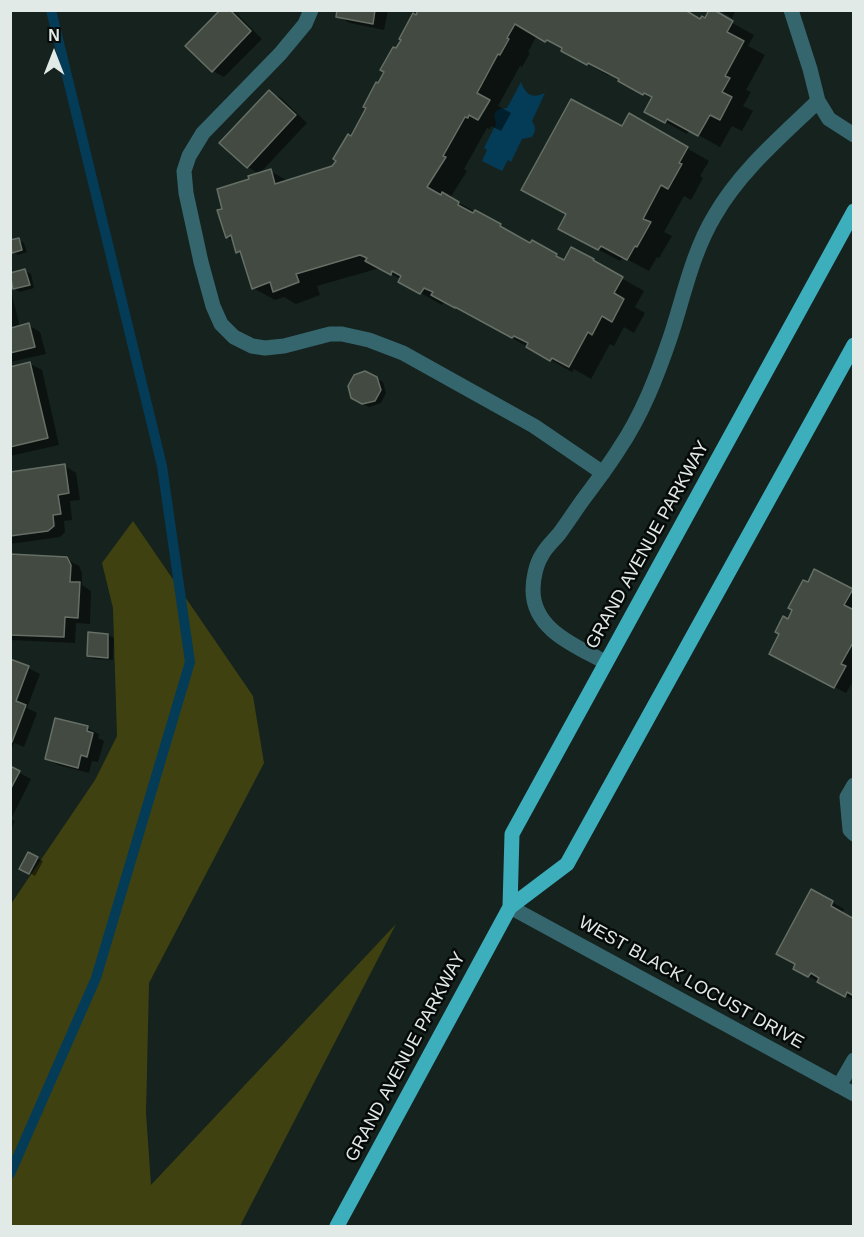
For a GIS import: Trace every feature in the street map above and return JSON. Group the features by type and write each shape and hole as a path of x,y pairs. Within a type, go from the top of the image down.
{"main road":[{"name":"GRAND AVENUE PARKWAY","path":"510,907 512,834 854,210"},
{"name":"GRAND AVENUE PARKWAY","path":"337,1227 510,907 567,864 854,345"}],"street":[{"path":"311,10 305,24 280,54 203,133 189,156 184,171 186,193 201,262 213,306 221,324 234,337 252,346 265,348 284,346 330,334 342,334 369,340 403,353 534,426 603,473"},
{"path":"791,10 818,101 829,119 854,135"},
{"path":"605,662 559,636 539,615 533,589 540,557 603,473 642,409 670,339 697,251 714,215 752,165 818,101"},
{"path":"854,785 847,797 850,830 854,834"},
{"name":"WEST BLACK LOCUST DRIVE","path":"510,907 854,1094"},
{"path":"839,1086 854,1060"}],"green space":[{"path":"133,521 253,696 264,763 149,983 146,1113 151,1185 396,924 240,1226 11,1226 11,904 95,780 117,736 113,608 102,563"}],"water":[{"path":"521,82 530,95 545,93 532,121 535,129 532,137 522,139 511,162 508,160 502,171 482,161 487,150 484,148 496,124 495,113 499,109 507,108"}],"building":[{"path":"220,10 230,10 251,31 212,72 185,46"},
{"path":"337,10 375,10 373,24 336,17"},
{"path":"418,10 685,10 700,19 702,16 705,18 709,10 714,10 733,21 727,32 744,41 725,76 730,78 722,92 732,97 720,120 710,115 698,136 667,119 665,123 644,112 652,97 644,93 643,95 618,81 619,79 588,63 587,65 561,51 562,48 547,40 545,42 515,24 507,38 509,39 500,55 498,54 477,93 490,100 478,120 469,115 468,118 465,117 443,156 446,157 427,187 441,195 442,192 459,202 458,205 473,213 475,210 530,243 532,240 564,260 571,247 623,277 614,293 624,299 612,322 602,316 592,335 588,332 569,367 552,358 550,361 526,347 528,343 514,336 512,338 455,308 431,295 433,292 424,288 420,294 398,282 401,276 392,271 391,275 365,261 367,258 360,255 296,274 299,282 273,292 270,282 252,289 240,251 236,253 231,235 226,238 217,210 222,209 217,189 271,169 275,184 332,166 336,161 333,159 348,134 351,136 366,108 363,107 384,72 380,70 393,47 396,48 401,40 399,39 413,13 416,15"},
{"path":"269,90 296,115 247,168 219,143"},
{"path":"571,99 622,126 629,113 688,147 679,163 682,164 668,189 661,185 643,219 651,222 627,260 601,246 598,250 558,229 566,214 521,190"},
{"path":"19,238 22,250 12,253 10,240"},
{"path":"25,269 30,285 13,289 10,273"},
{"path":"29,323 35,347 10,353 10,325 11,328"},
{"path":"30,362 48,438 10,447 10,367"},
{"path":"365,371 377,377 381,390 375,401 362,404 351,398 348,386 354,375"},
{"path":"65,464 69,493 58,495 61,514 53,515 54,526 48,531 10,536 10,472"},
{"path":"10,554 67,557 71,565 70,582 80,582 78,618 65,617 64,637 10,635"},
{"path":"814,569 853,589 844,605 854,610 854,641 841,664 846,666 834,688 769,654 779,634 775,632 783,616 788,619 792,610 788,608 803,580 808,582"},
{"path":"88,632 108,634 108,658 87,656"},
{"path":"10,659 29,666 16,701 26,705 12,742 10,741"},
{"path":"55,718 88,726 87,731 93,733 87,757 81,755 78,768 45,759"},
{"path":"10,766 20,771 10,790"},
{"path":"28,852 38,857 29,874 19,869"},
{"path":"811,889 833,901 831,906 854,919 854,996 847,992 845,997 817,982 819,978 811,973 808,977 793,969 795,964 776,954"}],"waterway":[{"path":"10,1174 96,978 190,662 162,466 51,10"}]}
